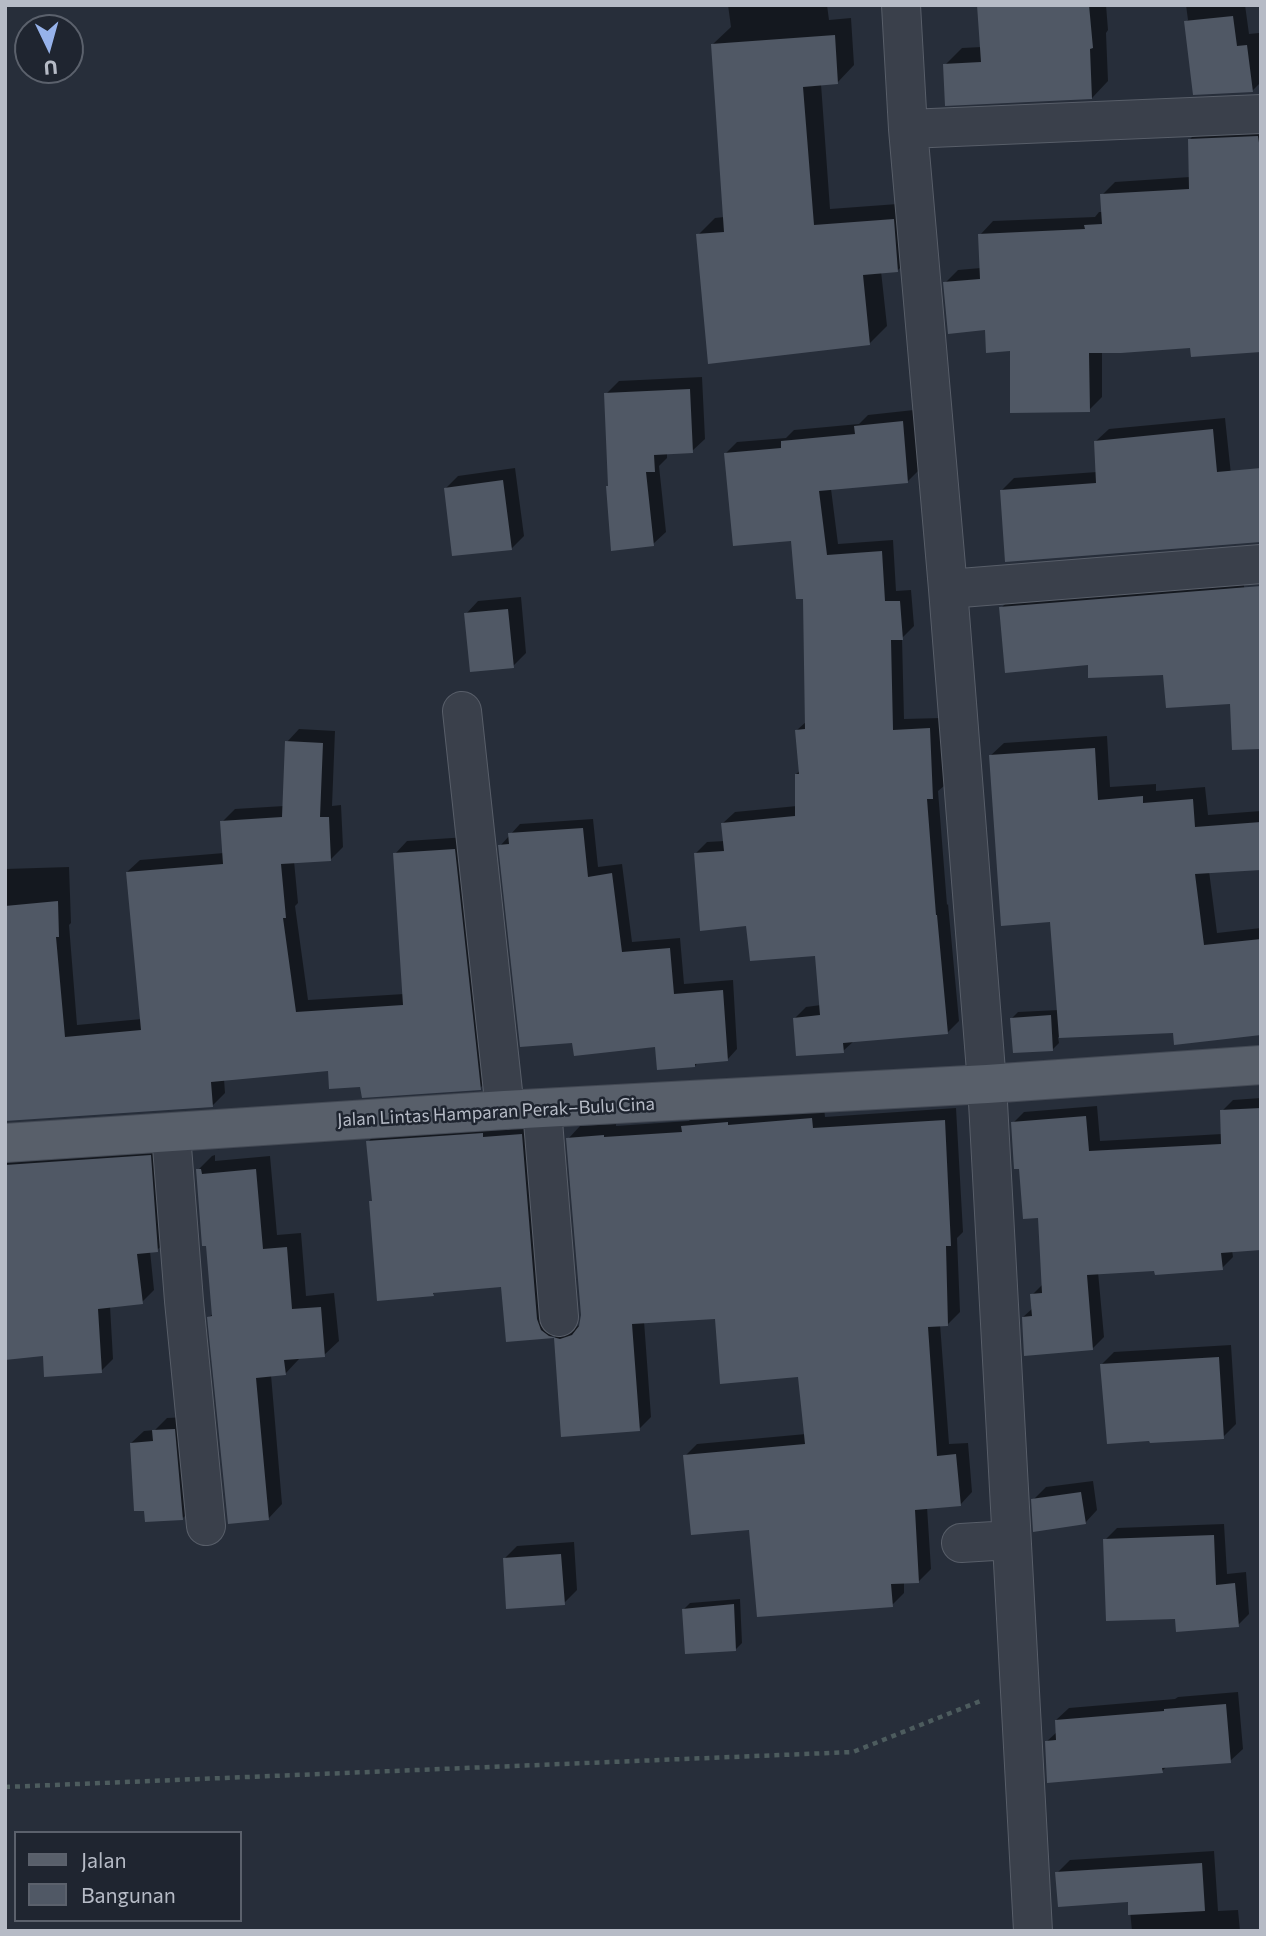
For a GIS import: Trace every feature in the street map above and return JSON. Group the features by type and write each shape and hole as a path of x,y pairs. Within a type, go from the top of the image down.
{"main road":[{"name":"Jalan Lintas Hamparan Perak–Bulu Cina","path":"5,1143 1261,1065"}],"street":[{"path":"901,5 908,129 987,1084 1033,1931"},
{"path":"908,129 1261,114"},
{"path":"948,589 1261,564"},
{"path":"462,711 505,1110"},
{"path":"542,1109 559,1317"},
{"path":"171,1134 206,1526"},
{"path":"961,1543 1011,1540"}],"path":[{"path":"5,1787 853,1752 1019,1685"}],"building":[{"path":"977,5 1089,5 1093,48 1090,49 1092,99 945,106 943,64 981,62"},
{"path":"1233,16 1237,46 1247,45 1253,92 1193,95 1184,21"},
{"path":"835,35 838,84 803,87 814,225 894,219 898,272 863,275 870,345 708,364 696,234 724,232 711,44"},
{"path":"1258,136 1261,156 1261,352 1191,357 1190,348 1089,353 1090,412 1010,413 1010,351 986,353 985,330 948,334 943,282 980,279 978,234 1085,229 1084,225 1102,224 1100,194 1189,189 1188,139"},
{"path":"690,389 693,453 654,455 655,472 646,472 654,546 611,551 606,486 604,393"},
{"path":"903,421 908,483 819,491 827,555 882,551 885,601 900,601 903,640 891,640 893,730 930,728 933,799 927,799 948,1034 843,1043 844,1053 796,1056 793,1018 820,1015 815,956 750,961 746,926 700,931 694,853 724,851 721,823 795,816 795,774 799,774 795,730 805,729 803,599 796,599 791,541 733,546 724,453 781,448 781,441 855,434 854,426"},
{"path":"1213,429 1217,472 1261,468 1261,542 1005,562 1000,490 1096,483 1094,441"},
{"path":"503,480 512,550 452,556 444,488"},
{"path":"1261,586 1261,749 1232,750 1230,704 1166,708 1163,675 1088,678 1088,665 1005,673 999,607"},
{"path":"508,609 514,668 470,672 464,613"},
{"path":"285,741 323,743 320,817 329,817 331,861 281,864 286,918 283,918 296,1012 403,1005 393,853 455,849 481,1090 362,1098 360,1087 329,1089 328,1071 211,1082 213,1107 5,1121 5,906 58,901 59,937 56,937 65,1037 141,1030 126,872 223,864 220,821 282,817"},
{"path":"1095,748 1098,800 1143,796 1143,803 1193,799 1195,827 1261,822 1261,870 1195,874 1204,945 1261,939 1261,1035 1174,1045 1173,1033 1059,1038 1050,922 1001,926 989,755"},
{"path":"583,828 588,877 612,873 622,952 670,948 674,994 723,990 728,1061 657,1070 655,1047 574,1056 572,1043 520,1047 498,845 509,844 508,833"},
{"path":"1051,1015 1053,1051 1013,1053 1010,1018"},
{"path":"1261,1108 1261,1250 1221,1253 1223,1270 1155,1275 1154,1271 1087,1275 1093,1350 1024,1356 1022,1317 1032,1316 1030,1294 1042,1293 1038,1218 1023,1219 1019,1169 1014,1169 1011,1122 1086,1116 1089,1151 1221,1144 1220,1110"},
{"path":"812,1118 813,1128 945,1120 951,1246 946,1246 948,1326 928,1327 937,1456 956,1454 961,1506 915,1510 919,1583 891,1584 893,1607 757,1617 749,1530 691,1535 683,1455 805,1444 798,1377 720,1384 715,1319 632,1324 640,1431 561,1437 554,1338 506,1342 501,1287 377,1301 366,1141 483,1133 483,1137 522,1134 537,1319 541,1330 560,1339 572,1335 579,1326 581,1315 566,1138 682,1132 681,1126"},
{"path":"151,1155 158,1252 137,1254 143,1304 98,1309 102,1373 44,1377 43,1356 5,1360 5,1165"},
{"path":"196,1169 201,1169 202,1174 256,1169 263,1249 287,1247 292,1309 321,1307 325,1357 284,1360 286,1375 256,1378 269,1520 228,1524 207,1317 212,1316 206,1246 202,1246"},
{"path":"1219,1357 1224,1439 1107,1444 1100,1364"},
{"path":"175,1429 183,1520 145,1522 144,1511 134,1511 130,1443 153,1441 152,1430"},
{"path":"1081,1492 1086,1524 1033,1532 1031,1499"},
{"path":"1214,1535 1216,1585 1235,1583 1239,1627 1176,1632 1175,1619 1106,1621 1103,1539"},
{"path":"561,1554 565,1605 506,1609 503,1558"},
{"path":"734,1604 736,1651 685,1654 682,1609"},
{"path":"1226,1704 1231,1763 1162,1768 1163,1773 1047,1783 1045,1741 1056,1740 1055,1720"},
{"path":"1202,1863 1205,1911 1128,1915 1128,1902 1058,1907 1055,1872"}]}
